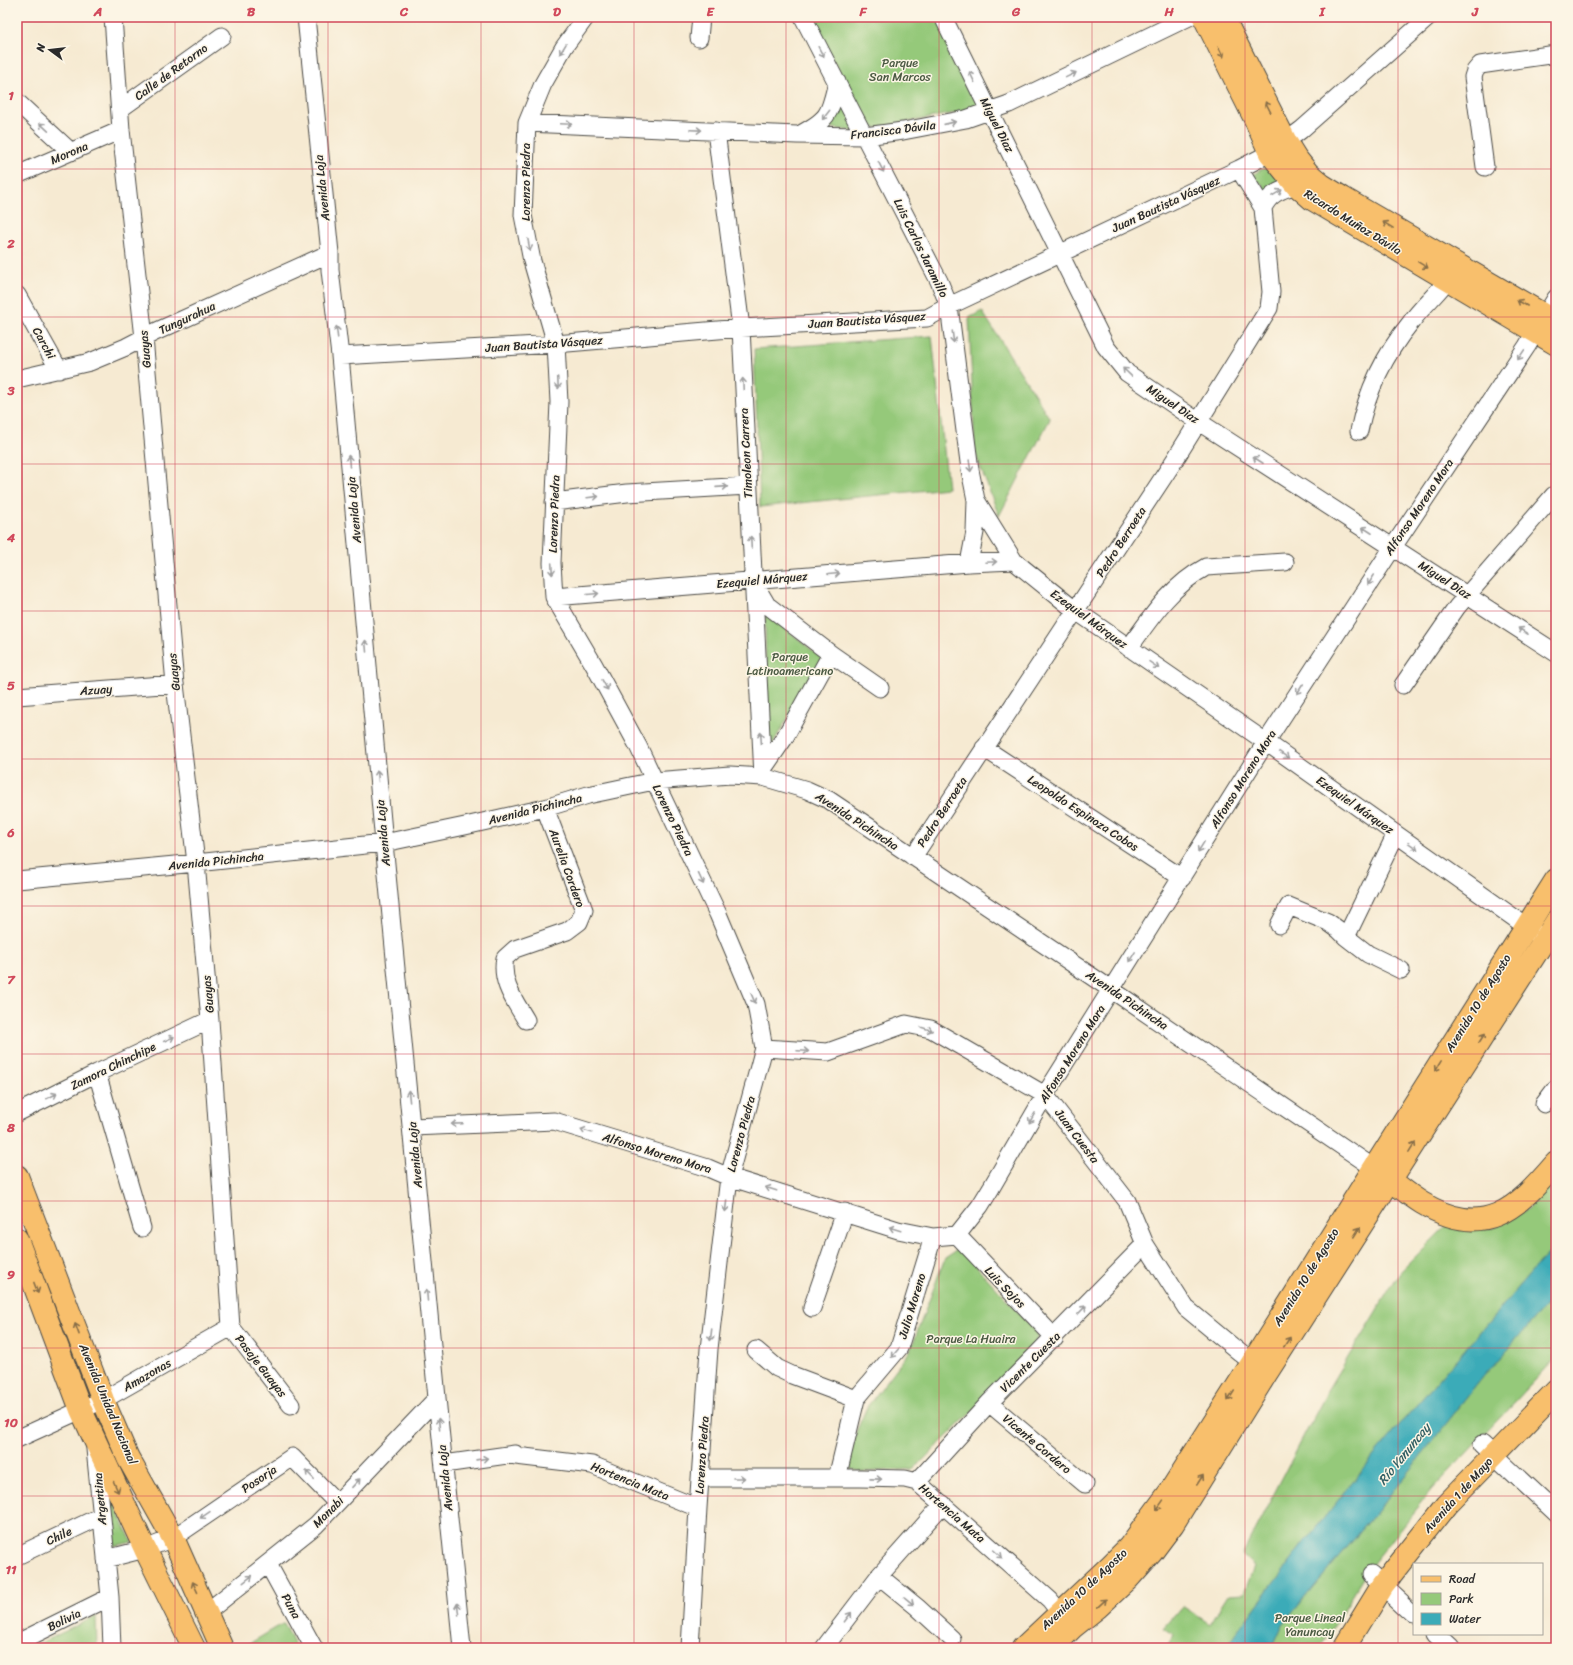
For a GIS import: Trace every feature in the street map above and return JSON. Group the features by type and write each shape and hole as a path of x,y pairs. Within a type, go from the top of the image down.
{"main road":[{"name":"Ricardo Muñoz Dávila","path":"1204,17 1255,119 1278,147 1322,185 1453,273"},
{"name":"Ricardo Muñoz Dávila","path":"1222,17 1296,185 1312,199 1453,273 1548,317 1556,344"},
{"name":"Avenida 10 de Agosto","path":"1052,1648 1066,1620 1149,1520 1259,1369 1382,1174 1527,926 1556,880"},
{"name":"Avenida 10 de Agosto","path":"1382,1174 1556,922"},
{"path":"1382,1174 1420,1202 1437,1211 1451,1217 1469,1220 1486,1218 1504,1211 1522,1199 1556,1162"},
{"name":"Avenida Unidad Nacional","path":"17,1176 103,1400 128,1458 173,1538 222,1648"},
{"name":"Avenida Unidad Nacional","path":"17,1238 81,1410 145,1550 194,1648"},
{"name":"Avenida 1 de Mayo","path":"1344,1648 1377,1580 1446,1505 1488,1450 1556,1391"},
{"name":"Avenida 10 de Agosto","path":"1022,1648 1066,1620"}],"street":[{"name":"Guayas","path":"113,17 121,130 144,338 175,684 196,863 210,1020 231,1327"},
{"name":"Avenida Loja","path":"306,17 330,253 330,270 340,356 384,843 462,1648"},
{"name":"Lorenzo Piedra","path":"586,17 564,47 547,78 527,123 523,215 532,261 556,344 559,402 552,563 554,597 594,665 638,746 718,914 756,1004 764,1048 729,1177 710,1348 700,1478 690,1648"},
{"path":"699,38 701,17"},
{"name":"Luis Carlos Jaramillo","path":"803,17 939,281 949,306 969,462 976,500 975,532 969,563"},
{"name":"Miguel Diaz","path":"943,17 1106,347 1127,373 1199,422 1556,653"},
{"name":"Francisca Dávila","path":"527,123 797,135 865,136 938,126 990,112 1031,94 1189,17"},
{"name":"Juan Bautista Vásquez","path":"340,356 556,344 740,328 927,318 949,306 1239,169 1278,147 1429,17"},
{"name":"Calle de Retorno","path":"120,109 222,36"},
{"path":"1485,168 1473,77 1475,71 1480,65 1556,54"},
{"path":"797,135 819,124 830,111 837,82"},
{"path":"17,102 71,152"},
{"name":"Morona","path":"17,175 121,130"},
{"name":"Timoleon Carrera","path":"716,131 740,328 763,773"},
{"name":"Pedro Berroeta","path":"913,857 1199,422 1269,308 1271,292 1263,208 1239,169"},
{"path":"1263,208 1275,192 1296,185"},
{"name":"Tungurahua","path":"17,379 90,362 126,347 330,253"},
{"path":"1359,431 1363,409 1372,386 1394,345 1411,321 1453,273"},
{"name":"Carchi","path":"17,295 59,370"},
{"name":"Alfonso Moreno Mora","path":"412,1127 554,1121 708,1168 729,1177 845,1212 898,1230 933,1236 957,1235 980,1206 1046,1095 1266,742 1392,547 1548,317"},
{"path":"554,502 627,493 748,486"},
{"path":"1402,685 1467,595 1554,495"},
{"name":"Luis Carlos Jaramillo","path":"976,500 1014,561"},
{"name":"Ezequiel Márquez","path":"554,597 969,563 1014,561 1076,611 1266,742 1545,940"},
{"path":"1129,648 1157,608 1173,590 1198,571 1206,567 1285,562"},
{"path":"753,581 768,605 831,654 880,688"},
{"path":"763,773 785,737 831,654"},
{"name":"Azuay","path":"17,696 175,684"},
{"name":"Leopoldo Espinoza Cobos","path":"984,748 1182,878"},
{"name":"Avenida Pichincha","path":"17,880 384,843 545,808 588,795 654,781 763,773 829,800 1382,1174"},
{"name":"Aurelia Cordero","path":"526,1020 508,989 503,969 504,958 515,949 567,931 579,922 584,910 545,808"},
{"path":"1346,937 1396,834"},
{"path":"1279,925 1289,906 1328,922 1368,954 1401,970"},
{"name":"Zamora Chinchipe","path":"17,1113 97,1073 210,1020"},
{"name":"Juan Cuesta","path":"764,1048 828,1052 906,1024 930,1029 1046,1095 1127,1201 1146,1244 1186,1308 1259,1369"},
{"path":"97,1073 142,1228"},
{"path":"1544,1104 1556,1088"},
{"path":"812,1308 845,1212"},
{"path":"17,1238 38,1229"},
{"name":"Luis Sojos","path":"957,1235 1055,1338"},
{"name":"Julio Moreno","path":"837,1478 856,1399 899,1348 933,1236"},
{"name":"Vicente Cuesta","path":"916,1482 989,1403 1055,1338 1146,1244"},
{"name":"Amazonas","path":"17,1439 103,1400 231,1327"},
{"name":"Pasaje Guayas","path":"231,1327 291,1406"},
{"path":"756,1350 777,1368 856,1399"},
{"name":"Manabi","path":"207,1612 316,1526 437,1398"},
{"name":"Vicente Cordero","path":"989,1403 1086,1484"},
{"name":"Argentina","path":"94,1439 110,1597 112,1648"},
{"path":"1488,1450 1556,1513"},
{"name":"Hortencia Mata","path":"444,1464 515,1454 516,1456 592,1465 698,1508"},
{"name":"Posorja","path":"173,1538 292,1457 337,1503"},
{"name":"Hortencia Mata","path":"700,1478 905,1479 916,1482 943,1504 1050,1600 1066,1620"},
{"path":"824,1648 879,1576 943,1504"},
{"name":"Chile","path":"17,1556 102,1516"},
{"path":"106,1559 145,1550 173,1538"},
{"name":"Puna","path":"268,1564 314,1648"},
{"path":"879,1576 917,1607 952,1639"},
{"path":"1377,1580 1413,1614"},
{"name":"Bolivia","path":"17,1643 110,1597"},
{"path":"1436,1635 1450,1648"}],"green space":[{"name":"Parque San Marcos","path":"810,17 939,17 983,106 966,111 876,128 870,125 864,119"},
{"path":"838,91 858,132 822,126"},
{"path":"1267,168 1274,171 1279,182 1263,193 1263,185 1251,176 1260,170"},
{"path":"982,311 1050,419 999,516 975,453 969,318"},
{"path":"932,336 948,488 760,507 754,349"},
{"name":"Parque Latinoamericano","path":"765,612 823,659 767,753"},
{"path":"1556,1177 1556,1244 1394,1431 1303,1544 1225,1648 1157,1648 1166,1647 1174,1635 1163,1628 1182,1606 1210,1624 1228,1595 1244,1594 1254,1566 1242,1555 1327,1392 1400,1272 1446,1226 1494,1228 1527,1209"},
{"name":"Parque La Huaira","path":"960,1248 1038,1334 1034,1350 914,1469 863,1472 851,1469 849,1462 856,1432 867,1407 910,1351 945,1258"},
{"name":"Parque Lineal Yanuncay","path":"1556,1294 1556,1358 1432,1490 1371,1566 1320,1648 1272,1648 1283,1624 1370,1520 1483,1377"},
{"path":"110,1494 132,1542 114,1546"},
{"path":"96,1616 97,1648 31,1648"},
{"path":"284,1623 296,1648 242,1648"}],"water":[{"name":"Río Yanuncay","path":"1556,1244 1556,1294 1483,1377 1370,1520 1283,1624 1272,1648 1225,1648 1303,1544 1394,1431"}]}
